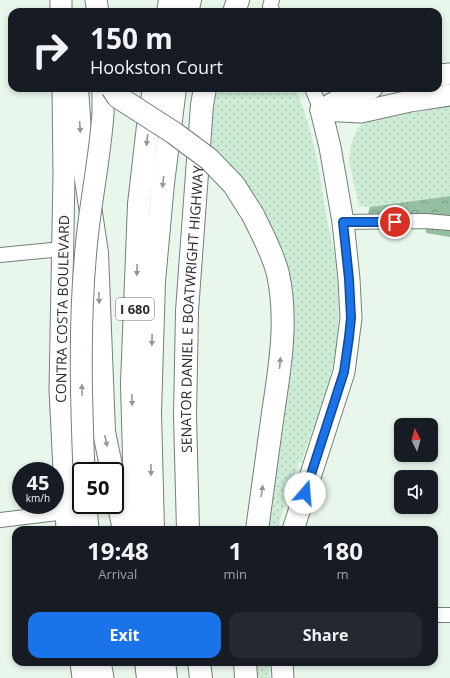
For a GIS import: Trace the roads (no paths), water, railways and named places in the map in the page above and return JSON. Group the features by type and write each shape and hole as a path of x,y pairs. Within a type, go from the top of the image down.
{"highway":[{"path":"77,92 81,146 97,253 104,432 110,462"},
{"path":"115,92 118,97 174,133 209,159 234,185 253,215 269,248 277,273 282,302 282,334 279,371 258,526"},
{"name":"I 680","path":"136,526 132,368 139,204 153,92"},
{"name":"I 680","path":"153,526 150,413 154,281 163,183 174,92"},
{"name":"SENATOR DANIEL E BOATWRIGHT HIGHWAY","path":"188,526 185,416 187,311 205,94"},
{"path":"121,514 123,526"},
{"path":"146,666 148,678"},
{"path":"164,666 166,678"},
{"path":"200,666 201,678"},
{"path":"245,666 246,678"}],"main road":[{"name":"CONTRA COSTA BOULEVARD","path":"63,92 64,175 60,390 67,521"},
{"name":"CONTRA COSTA BOULEVARD","path":"84,462 81,364 83,292 86,248 101,148 103,92"},
{"path":"321,110 349,94 357,92"},
{"path":"321,110 361,112 450,95"},
{"path":"294,526 344,372 351,318 349,279 343,222 330,147 321,110"},
{"path":"87,514 88,526"},
{"path":"81,666 82,678"},
{"path":"101,666 103,678"},
{"path":"282,666 282,678"}],"street":[{"path":"314,92 321,110"},
{"path":"343,222 425,221 450,223"},
{"path":"0,255 62,249"},
{"path":"0,520 67,521"},
{"path":"438,615 450,615"}]}
